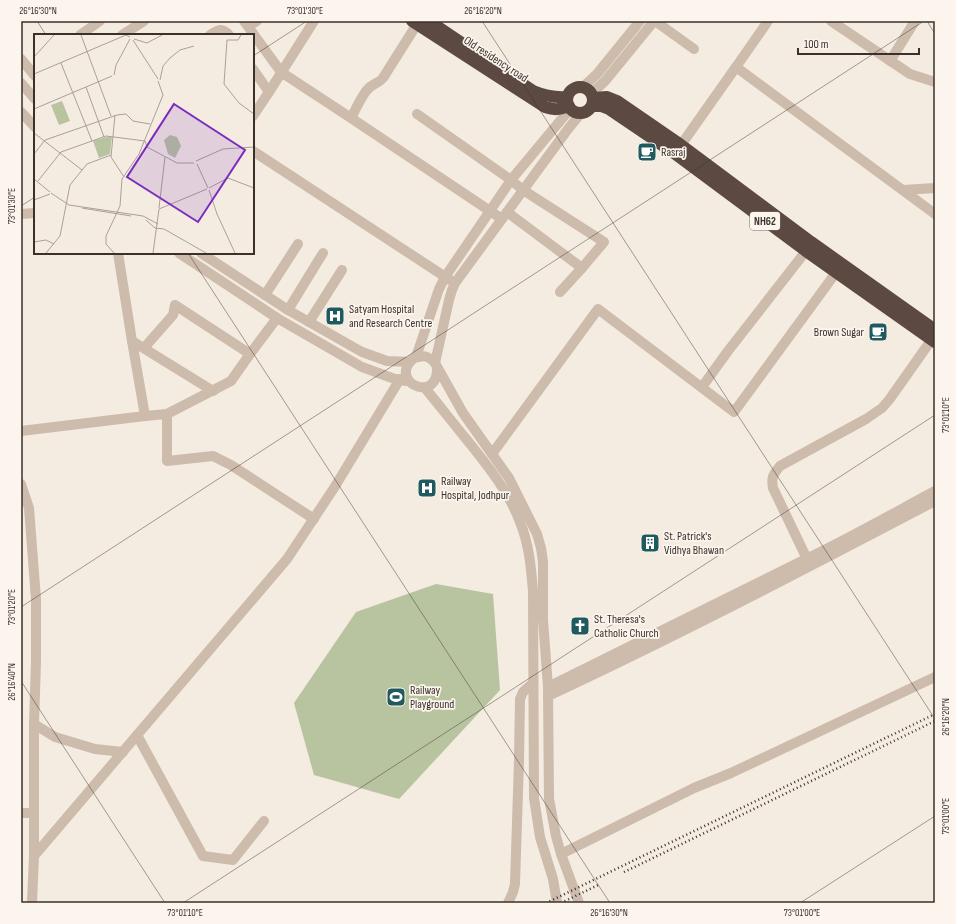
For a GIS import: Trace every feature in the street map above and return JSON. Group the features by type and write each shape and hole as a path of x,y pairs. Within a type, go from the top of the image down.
{"highway":[{"name":"Old residency road","path":"419,22 545,107 552,110 557,110 572,106"},
{"path":"578,87 590,96 590,110 586,112 572,106 569,92 573,88 578,87"},
{"name":"NH62","path":"590,96 607,96 611,98 681,145 839,268 934,337"},
{"name":"NH62","path":"590,96 601,106 609,109 674,153 806,251 839,268"}],"street":[{"path":"81,34 100,21"},
{"path":"124,34 144,21"},
{"path":"254,114 314,21"},
{"path":"590,96 597,74 640,21"},
{"path":"590,96 605,81 655,21 694,49"},
{"path":"681,145 768,21"},
{"path":"831,21 910,74 935,82"},
{"path":"890,61 915,21"},
{"path":"351,118 366,91 383,78 419,22"},
{"path":"249,23 281,72 490,211 505,216 582,268"},
{"path":"212,34 221,29 225,30 228,34"},
{"path":"21,59 33,70"},
{"path":"736,67 935,214"},
{"path":"254,70 269,92"},
{"path":"21,83 34,98"},
{"path":"34,856 287,559 407,377 407,366 413,359 445,277 511,180 572,106"},
{"path":"181,254 277,318 362,367 392,378 405,380 416,387 425,388 435,381 438,375 436,366 449,300 455,284 523,190 572,106"},
{"path":"21,112 34,126"},
{"path":"417,114 523,190 604,242 560,292"},
{"path":"254,152 455,284"},
{"path":"903,190 935,188"},
{"path":"21,214 34,213"},
{"path":"266,295 298,244"},
{"path":"702,387 728,351 806,251"},
{"path":"288,310 323,253"},
{"path":"118,254 145,416"},
{"path":"203,254 288,310 362,352 387,361 413,359 425,356 432,360 462,414 509,478 537,534 541,548 543,562 543,620 548,692 549,800 561,854 579,903"},
{"path":"492,454 598,310 734,412 839,268"},
{"path":"309,322 342,270"},
{"path":"144,348 173,315 175,305 250,354"},
{"path":"21,431 167,414 231,382 277,318"},
{"path":"807,559 773,488 773,474 780,466 866,420 882,408 934,337"},
{"path":"132,341 213,391"},
{"path":"425,388 484,461 508,496 520,522 529,550 533,591 534,798 540,837 553,880 556,903"},
{"path":"167,414 167,461 213,456 231,465 314,519"},
{"path":"21,484 29,508 36,599 34,856 32,903"},
{"path":"548,692 622,650 807,559 935,491"},
{"path":"548,692 606,669 694,626 935,501"},
{"path":"534,671 546,672"},
{"path":"561,854 694,788 731,773 935,677"},
{"path":"508,903 515,884 520,700 523,692 533,683"},
{"path":"34,724 55,737 95,749 123,752"},
{"path":"137,735 203,856 233,860 264,821"},
{"path":"21,813 34,812"}],"green space":[{"name":"Railway Playground","path":"436,584 493,594 500,690 399,799 314,775 294,703 356,612"}],"railway":[{"path":"546,903 935,714"},
{"path":"624,872 935,721"},
{"path":"561,903 598,885"}],"place":[{"name":"Rasraj","path":"647,152"},
{"name":"Satyam Hospital and Research Centre","path":"335,316"},
{"name":"Brown Sugar","path":"878,332"},
{"name":"Railway Hospital, Jodhpur","path":"427,488"},
{"name":"St. Patrick's Vidhya Bhawan","path":"650,543"},
{"name":"St. Theresa's Catholic Church","path":"580,626"},
{"name":"Railway Playground","path":"396,697"}]}
